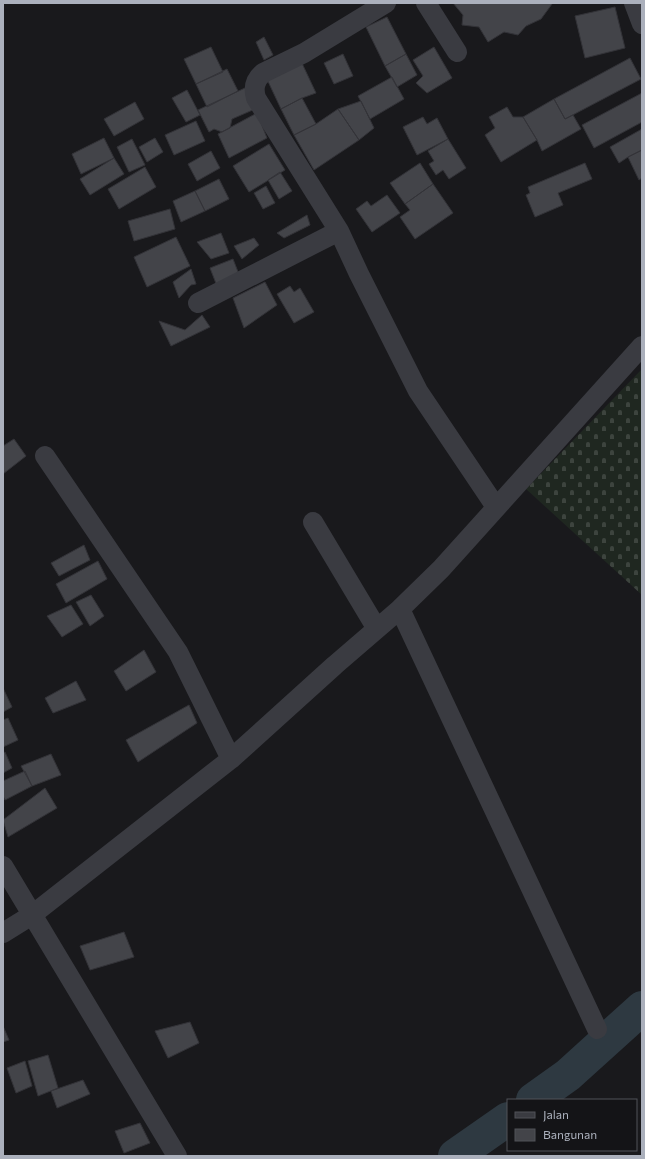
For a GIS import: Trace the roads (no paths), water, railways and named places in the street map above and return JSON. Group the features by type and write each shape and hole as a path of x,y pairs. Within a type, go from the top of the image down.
{"street":[{"path":"386,3 304,53 263,72 258,77 254,91 256,98 339,231 418,391 496,508"},
{"path":"426,3 457,52"},
{"path":"634,3 642,24"},
{"path":"198,303 339,231"},
{"path":"3,933 32,915 231,759 400,609 441,569 642,346"},
{"path":"45,456 178,652 231,759"},
{"path":"313,522 377,629"},
{"path":"400,609 597,1030"},
{"path":"3,866 177,1156"}],"waterway":[{"path":"534,1099 568,1075 642,1008"},
{"path":"455,1156 507,1120"}]}
